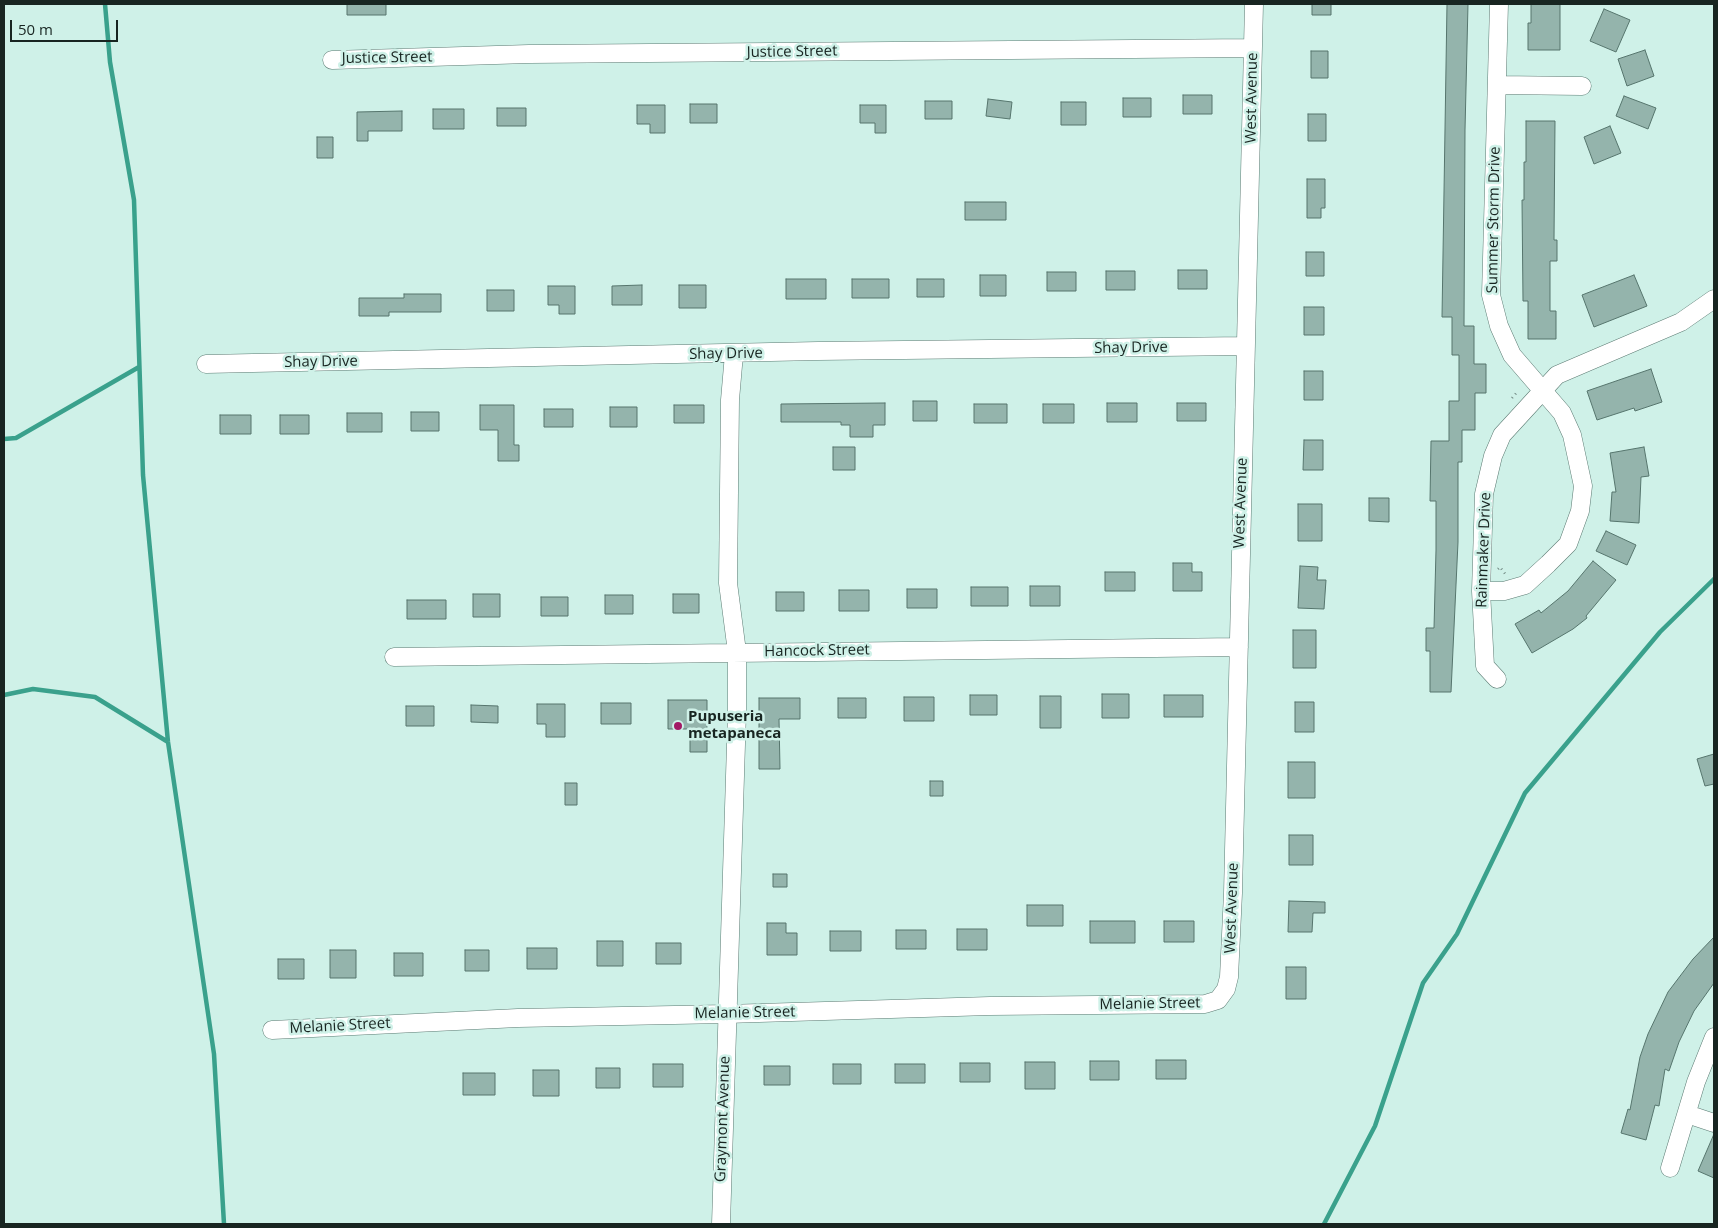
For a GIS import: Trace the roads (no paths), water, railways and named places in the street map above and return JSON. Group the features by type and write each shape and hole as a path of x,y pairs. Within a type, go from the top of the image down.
{"street":[{"name":"West Avenue","path":"1218,1000 1226,989 1231,960 1254,4"},
{"name":"Summer Storm Drive","path":"1481,587 1504,592 1525,585 1568,544 1580,511 1583,486 1572,435 1562,413 1530,395 1499,326 1491,296 1499,4"},
{"name":"Justice Street","path":"332,60 529,54 1253,48"},
{"path":"1497,85 1582,86"},
{"name":"Rainmaker Drive","path":"1497,679 1485,666 1481,587 1484,494 1493,456 1502,435 1530,395 1557,375 1681,322 1714,299"},
{"name":"Shay Drive","path":"206,364 1246,346"},
{"name":"Graymont Avenue","path":"720,1224 737,712 737,652 728,583 730,400 734,354"},
{"name":"Hancock Street","path":"394,656 1239,648"},
{"name":"Melanie Street","path":"272,1030 518,1018 990,1006 1205,1004 1218,1000"},
{"path":"1670,1168 1696,1082 1714,1037"},
{"path":"1687,1114 1714,1123"}],"waterway":[{"path":"105,4 110,62 134,200 143,475 168,742 214,1054 224,1224"},
{"path":"4,439 16,438 139,367"},
{"path":"1324,1224 1375,1126 1423,983 1457,934 1525,793 1660,632 1714,579"},
{"path":"4,695 33,689 95,697 168,742"}],"place":[{"name":"Pupuseria metapaneca","path":"678,726"}]}
